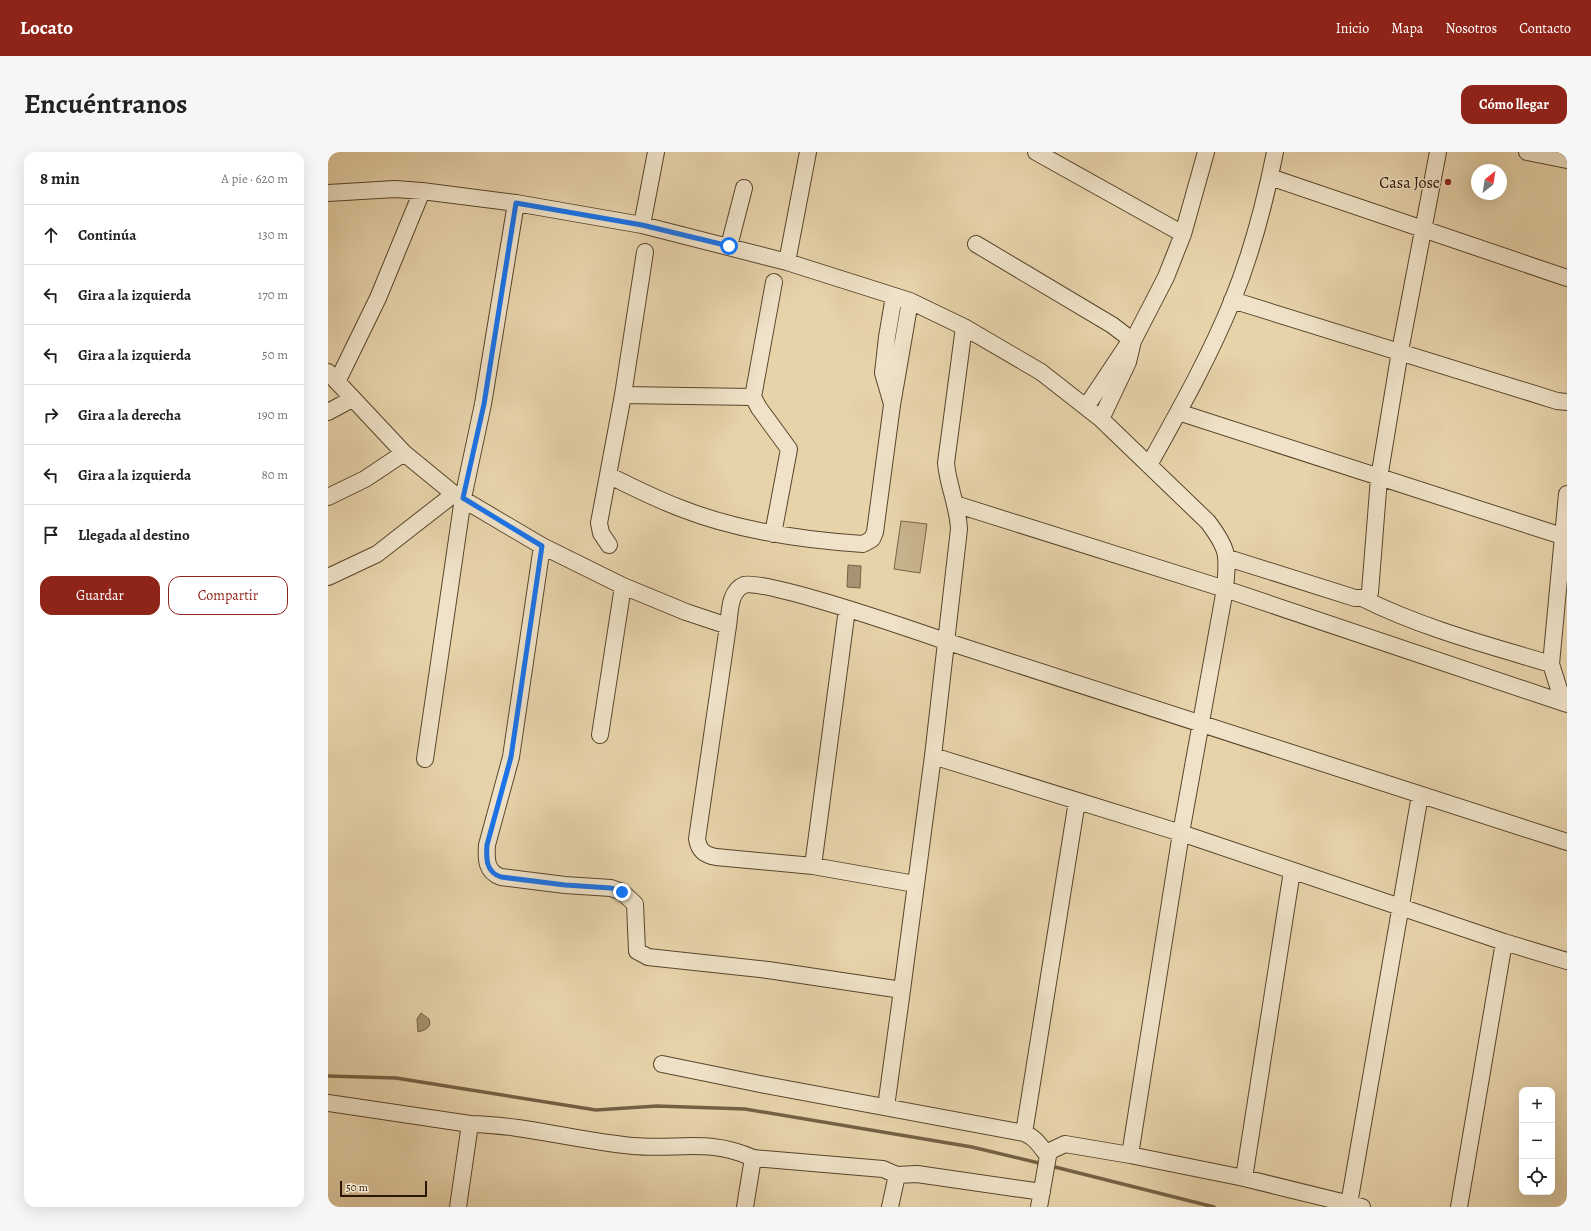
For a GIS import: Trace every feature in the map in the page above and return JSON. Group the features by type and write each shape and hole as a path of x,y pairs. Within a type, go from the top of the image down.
{"street":[{"path":"786,262 808,152"},
{"path":"1036,152 1183,234"},
{"path":"1101,418 1128,362 1133,341 1166,277 1183,234 1206,152"},
{"path":"1149,465 1178,412 1232,300 1251,246 1270,177 1275,152"},
{"path":"1362,598 1368,596 1371,587 1379,478 1400,351 1438,152"},
{"path":"1527,152 1567,160"},
{"path":"642,225 650,153"},
{"path":"1270,177 1422,230 1567,278"},
{"path":"729,246 744,188"},
{"path":"328,193 395,189 422,191 516,203 642,225 729,246 786,262 910,301 964,327 1041,372 1101,418 1208,522 1222,542 1228,558 1225,589 1202,725 1181,833 1130,1155"},
{"path":"422,191 378,298 333,377 352,400 404,454 458,496 542,546 623,586 686,612 728,626"},
{"path":"425,759 458,496 484,404 516,203"},
{"path":"976,244 1112,325 1133,341"},
{"path":"609,546 601,533 599,523 623,394 645,252"},
{"path":"773,534 789,449 753,397 774,282"},
{"path":"892,405 883,373 894,296"},
{"path":"1232,300 1557,401 1567,402"},
{"path":"608,476 682,509 773,534 825,542 863,544 872,539 875,532 892,405 910,301"},
{"path":"886,1107 933,756 959,529 955,504 947,476 946,462 964,327"},
{"path":"1086,407 1123,351 1133,341"},
{"path":"623,394 753,397"},
{"path":"328,412 352,400"},
{"path":"1178,412 1562,536"},
{"path":"328,497 365,479 404,454"},
{"path":"1565,703 1551,664 1567,494"},
{"path":"328,577 377,554 458,496"},
{"path":"955,504 1225,589 1565,703"},
{"path":"542,546 511,757 487,845 486,857 492,872 501,877 565,885 611,888 622,892 635,904 637,951 648,958 768,970 902,990"},
{"path":"1228,558 1362,598 1386,610 1432,628 1551,664"},
{"path":"915,884 813,866 716,857 703,853 698,846 697,839 732,599 736,591 743,586 751,584 762,586 847,609 1567,842"},
{"path":"600,735 623,586"},
{"path":"813,866 847,609"},
{"path":"933,756 1181,833 1504,942 1567,961"},
{"path":"328,1103 470,1124 504,1126 634,1146 710,1145 740,1152 753,1158 883,1169 897,1176 917,1174 1041,1194 1050,1151 1065,1144 1130,1155 1244,1178 1356,1205 1400,906 1420,795"},
{"path":"1024,1133 1077,801"},
{"path":"1244,1178 1292,871"},
{"path":"1459,1207 1504,942"},
{"path":"662,1064 713,1075 1024,1133 1030,1135 1037,1142 1047,1160"},
{"path":"458,1207 470,1124"},
{"path":"745,1207 753,1158"},
{"path":"890,1207 897,1176"}],"shaded area":[{"path":"901,521 927,524 920,573 894,569"},
{"path":"848,565 861,566 860,588 847,587"},
{"path":"421,1013 429,1019 430,1025 429,1027 418,1032 417,1019"}],"waterway":[{"path":"328,1076 396,1078 596,1110 657,1106 745,1109 972,1147 1043,1164"},
{"path":"1051,1166 1214,1207"}],"place":[{"name":"Casa Jose","path":"1448,182"}],"route":[{"path":"622,892 611,888 565,885 501,877 492,872 489,868 486,857 487,845 508,773 511,757 542,546 463,498 484,404 516,203 642,225 729,246"}]}
